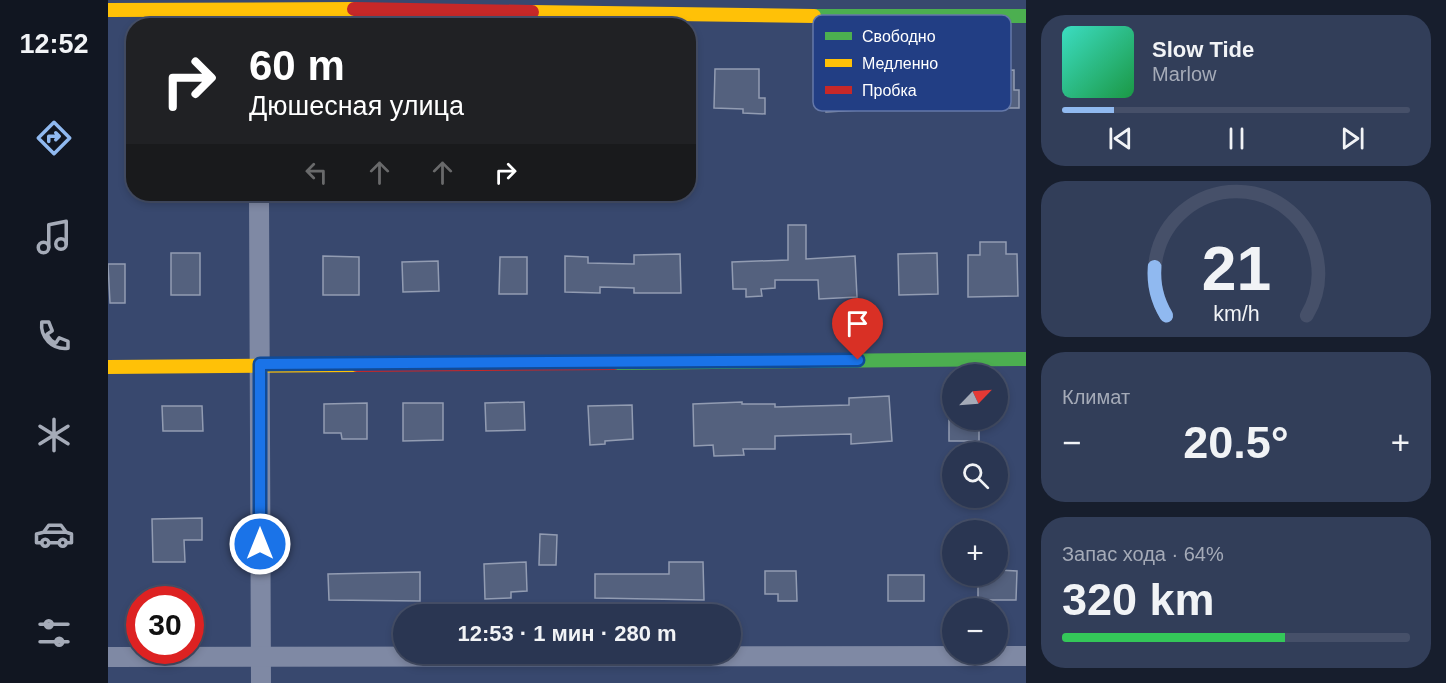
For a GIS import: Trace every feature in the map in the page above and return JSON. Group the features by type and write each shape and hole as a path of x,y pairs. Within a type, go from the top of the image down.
{"street":[{"path":"108,10 813,16"},
{"path":"1011,17 1026,16"},
{"path":"259,201 261,683"},
{"path":"108,367 1026,359"},
{"path":"108,657 1026,656"}],"building":[{"path":"715,69 759,69 759,98 765,98 765,114 743,113 743,109 714,108"},
{"path":"1011,70 1014,70 1014,90 1019,90 1019,108 1011,108"},
{"path":"788,225 806,225 806,259 855,256 857,297 819,299 818,280 775,280 775,288 761,289 762,296 746,297 746,289 733,289 732,262 788,260"},
{"path":"980,242 1006,242 1006,254 1017,254 1018,296 968,297 968,255 980,255"},
{"path":"171,253 200,253 200,295 171,295"},
{"path":"937,253 938,294 899,295 898,254"},
{"path":"680,254 681,293 634,293 634,288 600,287 600,293 565,292 565,256 588,257 588,263 634,264 634,255"},
{"path":"323,256 359,257 359,295 323,295"},
{"path":"500,257 527,257 527,294 499,294"},
{"path":"438,261 439,291 403,292 402,262"},
{"path":"108,264 125,264 125,303 110,303"},
{"path":"889,396 892,441 851,444 851,434 775,436 775,449 743,449 744,455 714,456 713,445 694,446 693,404 742,402 742,404 775,404 775,407 849,405 849,398"},
{"path":"524,402 525,430 486,431 485,403"},
{"path":"367,403 367,439 342,439 341,433 324,433 324,404"},
{"path":"403,403 443,403 443,440 403,441"},
{"path":"632,405 633,439 605,441 605,444 590,445 588,406"},
{"path":"162,406 202,406 203,431 163,431"},
{"path":"949,430 979,430 979,441 949,441"},
{"path":"202,518 202,540 184,540 185,562 153,562 152,519"},
{"path":"540,534 557,535 556,565 539,565"},
{"path":"526,562 527,591 511,592 511,598 485,599 484,564"},
{"path":"669,562 703,562 704,600 595,598 595,574 669,574"},
{"path":"765,571 796,571 797,601 778,601 778,594 765,594"},
{"path":"1008,571 1017,571 1016,600 978,598 978,586 1008,586"},
{"path":"420,572 420,601 329,600 328,574"},
{"path":"888,575 924,575 924,601 888,601"}],"traffic: fast":[{"path":"1011,16 1026,16"},
{"path":"614,363 1026,359"}],"traffic: slow":[{"path":"108,10 354,9"},
{"path":"532,12 813,16"},
{"path":"108,367 357,365"}],"traffic: jam":[{"path":"354,9 532,12"},
{"path":"357,365 614,363"}],"route":[{"path":"260,544 260,364 858,360"}]}
